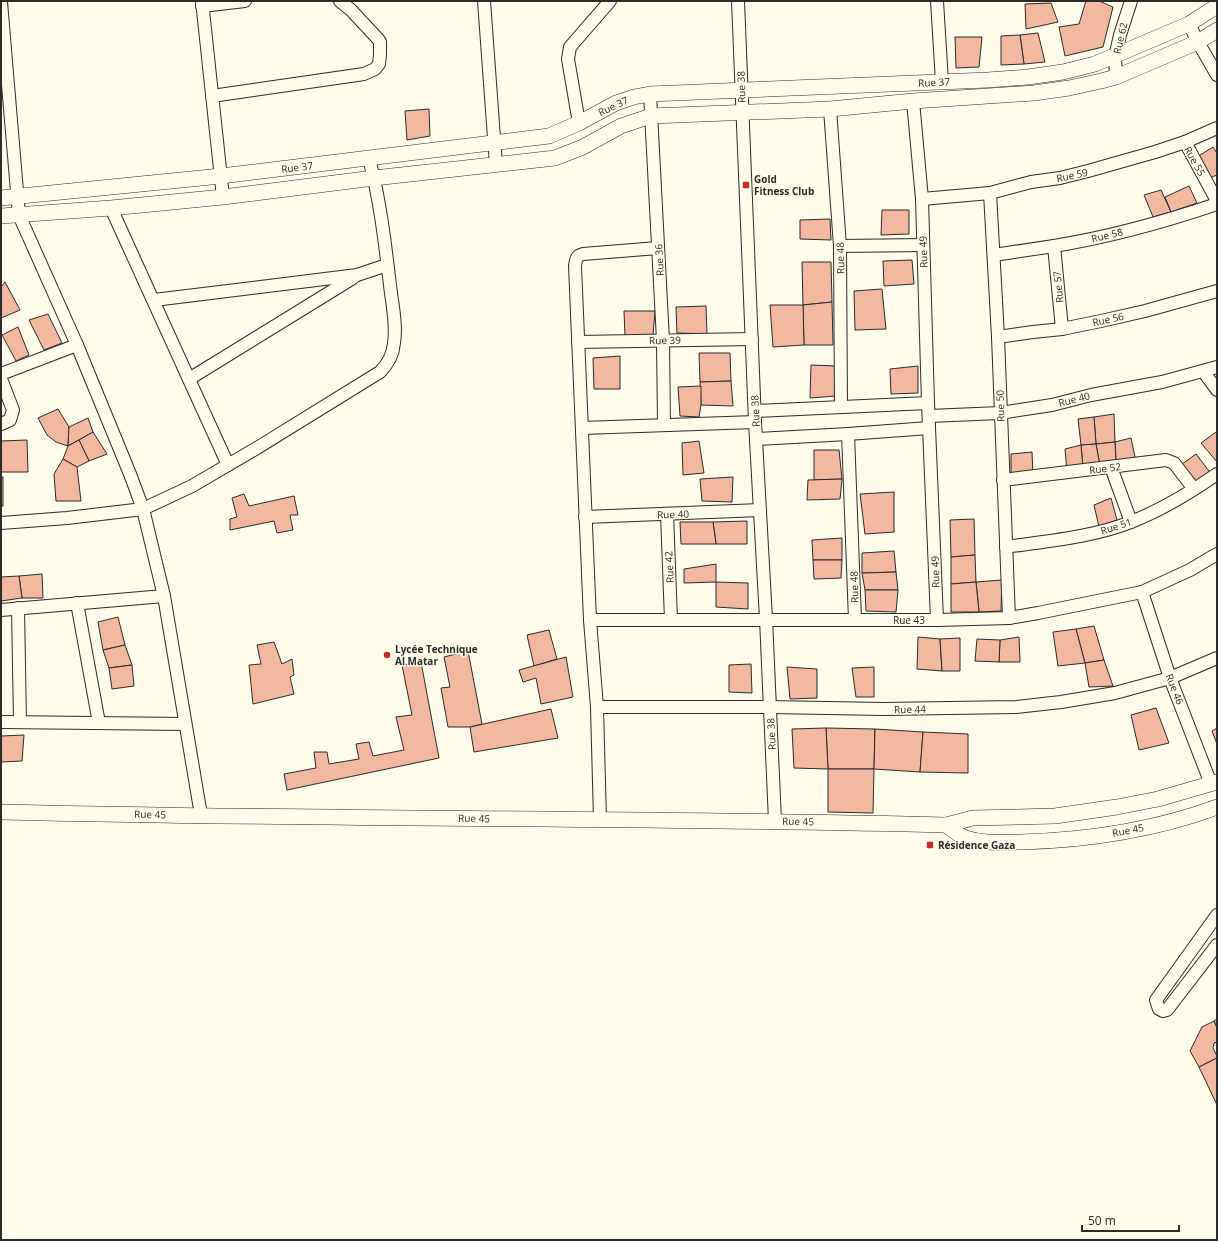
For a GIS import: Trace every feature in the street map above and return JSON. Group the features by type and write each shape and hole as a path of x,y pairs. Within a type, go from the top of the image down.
{"street":[{"path":"223,197 202,4 244,1"},
{"path":"212,96 364,74 375,69 379,64 380,55 378,39 351,10 340,1"},
{"path":"484,1 496,165"},
{"path":"579,123 568,59 570,47 610,1"},
{"name":"Rue 38","path":"738,1 756,439 775,820"},
{"path":"937,1 942,82"},
{"name":"Rue 62","path":"1116,77 1115,57 1120,35 1131,1"},
{"path":"1,2 4,76 19,215 77,345 143,509 164,596 201,815"},
{"name":"Rue 37","path":"1,198 221,176 549,136 579,123 616,102 634,96 650,94 988,80 1056,73 1095,64 1115,57 1190,24 1217,6"},
{"path":"1190,24 1198,42 1217,75"},
{"name":"Rue 37","path":"1,216 111,208 223,197 374,178 556,158 584,146 621,126 652,116 830,109 914,101 1034,93 1094,83 1116,77 1198,42 1217,30"},
{"name":"Rue 36","path":"650,94 663,340 664,425"},
{"name":"Rue 49","path":"914,101 922,199 928,403"},
{"name":"Rue 48","path":"830,109 840,246 841,407"},
{"name":"Rue 59","path":"922,199 990,193 1031,182 1060,178 1155,152 1185,142 1217,128"},
{"name":"Rue 55","path":"1185,142 1217,202"},
{"path":"1,523 67,518 143,509 192,486 380,372 388,364 396,331 374,178 369,159"},
{"name":"Rue 50","path":"990,193 998,337 1009,618"},
{"name":"Rue 58","path":"994,255 1054,246 1141,227 1217,202"},
{"path":"111,208 228,465"},
{"path":"840,246 923,245"},
{"name":"Rue 57","path":"1054,246 1062,329"},
{"path":"600,820 597,707 590,620 575,266 578,256 583,254 658,248"},
{"path":"154,300 357,275 387,265"},
{"path":"190,380 357,275"},
{"name":"Rue 56","path":"998,337 1062,329 1145,311 1217,291"},
{"name":"Rue 39","path":"578,342 752,339"},
{"path":"1,374 77,345"},
{"name":"Rue 40","path":"756,439 848,434 1052,405 1091,395 1162,382 1217,367"},
{"path":"1203,372 1217,390"},
{"path":"1,379 13,410 10,420 1,424"},
{"path":"582,428 664,425 841,407 928,403 929,422"},
{"name":"Rue 49","path":"929,422 937,620"},
{"name":"Rue 48","path":"848,434 855,620"},
{"name":"Rue 52","path":"1003,480 1161,460 1170,461 1194,490"},
{"path":"1111,467 1131,522"},
{"name":"Rue 51","path":"1006,548 1085,535 1131,522 1194,490 1217,474"},
{"name":"Rue 40","path":"585,517 760,510"},
{"name":"Rue 42","path":"667,514 672,620"},
{"name":"Rue 43","path":"590,620 937,620 1009,618 1142,592 1190,570 1217,554"},
{"name":"Rue 46","path":"1142,592 1170,678 1214,783"},
{"path":"1,610 164,596"},
{"path":"77,603 99,723"},
{"path":"18,608 20,722"},
{"name":"Rue 44","path":"597,707 769,707 884,710 1016,707 1061,702 1115,693 1170,678 1217,658"},
{"path":"1,722 185,724"},
{"name":"Rue 45","path":"1,812 600,820 775,820 946,825 973,818 1055,816 1117,807 1158,799 1214,783"},
{"name":"Rue 45","path":"946,825 965,838 987,843 1054,841 1118,833 1190,817 1217,807"},
{"path":"1217,915 1213,929 1156,1000 1159,1010 1167,1010 1217,945"}],"building":[{"path":"1086,1 1099,1 1113,7 1103,47 1065,56 1059,27 1079,24"},
{"path":"1051,3 1058,22 1026,29 1025,4"},
{"path":"1038,33 1045,62 1024,64 1020,35"},
{"path":"1020,35 1024,64 1001,65 1001,36"},
{"path":"955,37 982,37 979,67 956,68"},
{"path":"429,109 430,136 407,140 405,111"},
{"path":"1213,147 1217,153 1217,175 1207,179 1197,157"},
{"path":"1189,186 1197,203 1171,212 1165,197"},
{"path":"1161,190 1171,212 1153,217 1144,195"},
{"path":"882,210 909,210 909,234 881,235"},
{"path":"830,219 831,240 800,239 800,220"},
{"path":"912,260 914,284 884,286 883,261"},
{"path":"802,262 831,262 832,302 803,305"},
{"path":"5,282 20,310 1,318 1,287"},
{"path":"882,289 886,329 855,330 854,291"},
{"path":"832,302 833,345 804,345 803,305"},
{"path":"770,305 803,305 804,345 773,347"},
{"path":"706,306 707,334 677,333 676,307"},
{"path":"624,311 655,311 653,335 625,336"},
{"path":"48,314 62,343 44,350 29,320"},
{"path":"18,327 29,355 16,361 2,335"},
{"path":"699,353 730,353 731,381 700,382"},
{"path":"620,356 620,389 594,389 593,358"},
{"path":"811,365 836,366 836,396 810,398"},
{"path":"918,366 918,393 891,394 890,369"},
{"path":"731,381 733,406 701,405 700,382"},
{"path":"701,386 701,405 699,417 680,416 678,387"},
{"path":"58,409 69,427 68,446 56,442 47,435 38,418"},
{"path":"1114,414 1115,442 1096,444 1094,417"},
{"path":"1094,417 1096,444 1081,445 1078,419"},
{"path":"88,418 93,432 68,446 69,427"},
{"path":"93,432 107,454 89,461 79,440"},
{"path":"1216,432 1217,433 1217,462 1201,443"},
{"path":"1131,438 1135,457 1116,462 1115,442"},
{"path":"27,440 28,472 1,472 1,441"},
{"path":"79,440 89,461 77,467 63,459 68,446"},
{"path":"699,441 704,473 683,475 682,443"},
{"path":"1115,442 1116,462 1100,466 1096,444"},
{"path":"1096,444 1100,466 1083,468 1081,445"},
{"path":"1081,445 1083,468 1067,472 1065,449"},
{"path":"814,450 839,450 842,479 814,480"},
{"path":"1032,452 1033,475 1011,477 1011,454"},
{"path":"1196,454 1212,475 1197,485 1178,467"},
{"path":"63,459 77,467 81,501 56,501 54,474"},
{"path":"1,477 3,477 3,506 1,506"},
{"path":"733,477 732,502 702,501 700,479"},
{"path":"842,479 840,499 807,500 808,480"},
{"path":"894,492 894,532 865,534 860,494"},
{"path":"244,494 249,506 294,496 298,515 290,515 293,530 277,533 274,521 230,530 230,519 237,517 232,498"},
{"path":"1111,498 1117,520 1099,527 1094,505"},
{"path":"974,519 975,555 951,557 950,520"},
{"path":"747,521 747,544 716,544 713,522"},
{"path":"680,522 713,522 716,544 681,544"},
{"path":"842,538 842,560 813,560 812,540"},
{"path":"894,551 896,572 862,573 862,553"},
{"path":"975,555 976,582 951,584 951,557"},
{"path":"813,560 842,560 841,578 814,579"},
{"path":"716,564 716,582 684,583 684,569"},
{"path":"896,572 898,590 865,590 862,573"},
{"path":"42,574 43,598 22,598 19,576"},
{"path":"19,576 22,598 1,601 1,577"},
{"path":"1002,580 1001,611 979,612 976,582"},
{"path":"716,582 748,583 748,609 716,607"},
{"path":"976,582 979,612 951,612 951,584"},
{"path":"865,590 898,590 896,612 866,611"},
{"path":"118,617 125,645 103,650 98,622"},
{"path":"1094,626 1104,660 1085,663 1076,629"},
{"path":"1076,629 1085,663 1058,666 1053,632"},
{"path":"549,630 557,659 534,666 527,635"},
{"path":"918,637 940,639 942,671 917,669"},
{"path":"1019,637 1020,662 999,662 1000,640"},
{"path":"960,638 960,671 942,671 940,639"},
{"path":"977,639 1000,640 999,662 975,661"},
{"path":"274,642 282,664 292,659 294,675 290,677 294,694 253,704 249,665 261,664 257,645"},
{"path":"125,645 132,665 109,668 103,650"},
{"path":"468,651 482,724 470,727 448,727 441,688 450,687 444,657"},
{"path":"566,657 573,697 541,704 536,678 523,682 519,670"},
{"path":"1104,660 1113,686 1089,687 1085,663"},
{"path":"421,662 439,758 287,790 284,774 316,768 314,752 327,752 329,764 359,759 356,744 369,742 373,756 404,750 396,717 412,715 402,665"},
{"path":"751,664 752,693 729,692 729,665"},
{"path":"132,665 134,686 112,689 109,668"},
{"path":"787,667 817,669 817,698 790,699"},
{"path":"874,667 874,697 856,697 852,668"},
{"path":"1156,708 1169,743 1139,750 1131,715"},
{"path":"551,709 558,738 474,752 470,727"},
{"path":"826,728 875,729 874,769 828,769"},
{"path":"826,728 828,769 794,768 792,729"},
{"path":"1217,728 1217,744 1212,731"},
{"path":"875,729 923,732 920,772 874,769"},
{"path":"923,732 968,734 968,773 920,772"},
{"path":"24,735 22,761 1,762 1,736"},
{"path":"828,769 874,769 873,813 828,812"},
{"path":"1217,1019 1217,1028 1214,1021"},
{"path":"1214,1021 1217,1028 1217,1042 1214,1043 1213,1048 1217,1058 1199,1067 1190,1051 1202,1027"},
{"path":"1217,1058 1217,1105 1199,1067"}],"place":[{"name":"Gold Fitness Club","path":"746,185"},
{"name":"Lycée Technique Al Matar","path":"387,655"},
{"name":"Résidence Gaza","path":"930,845"}]}
